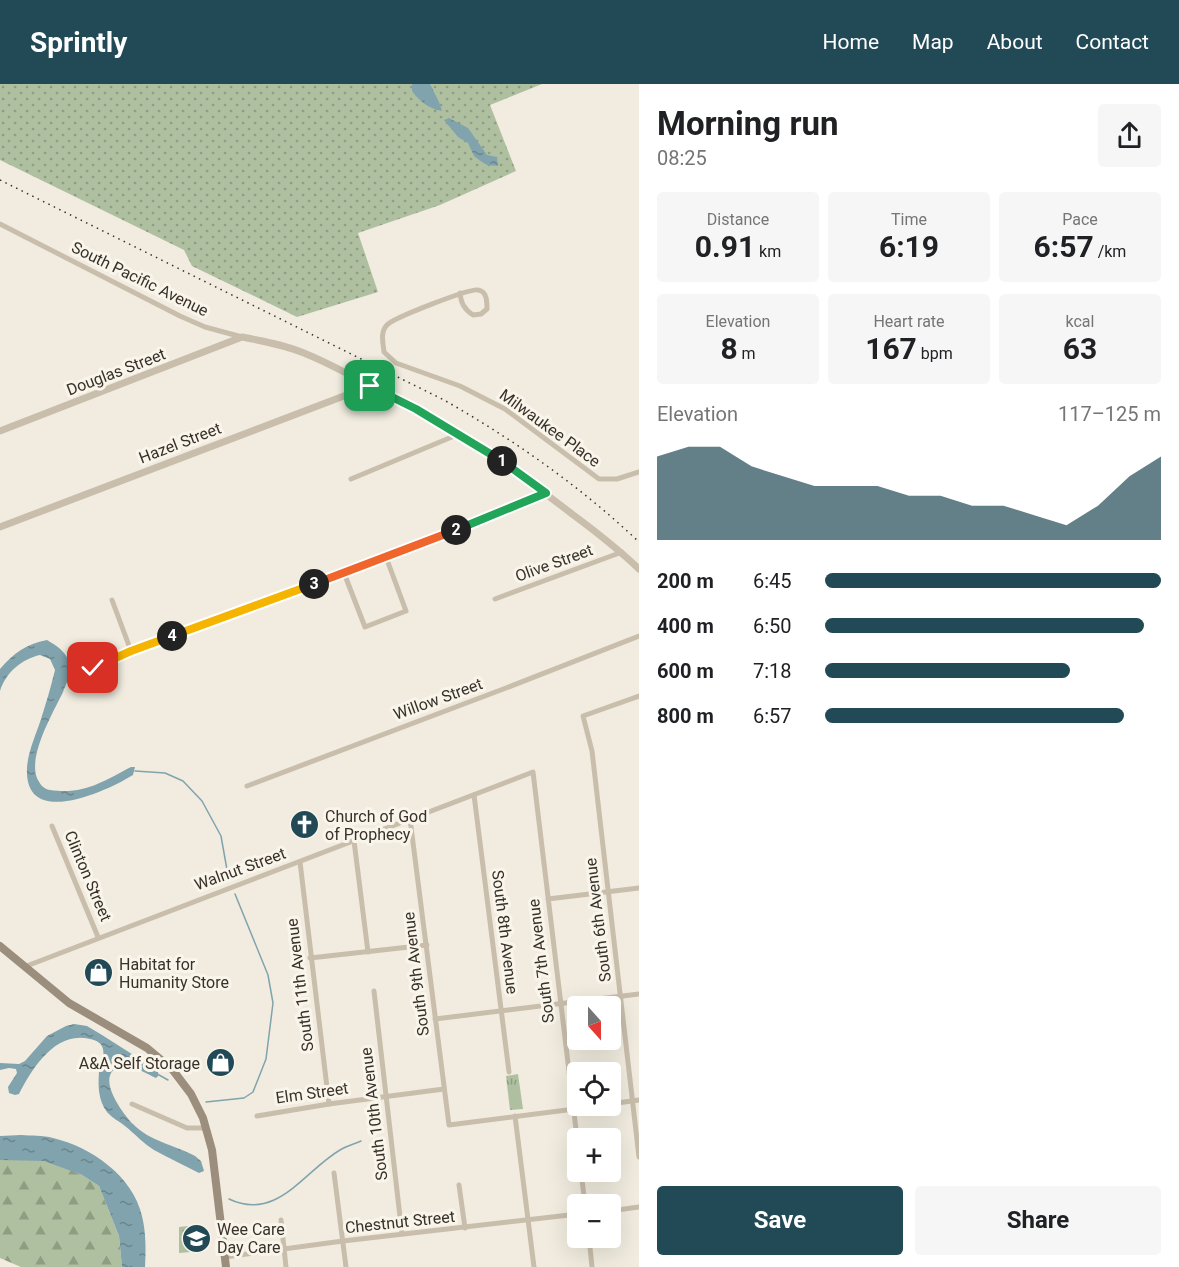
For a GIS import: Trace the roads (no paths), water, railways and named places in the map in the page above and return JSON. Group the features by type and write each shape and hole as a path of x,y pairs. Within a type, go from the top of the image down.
{"main road":[{"path":"0,946 69,1003 147,1048 172,1069 191,1094 203,1118 212,1150 226,1267"}],"street":[{"name":"South Pacific Avenue","path":"0,224 180,316 206,327 304,353 416,409 501,460 622,552 639,569"},
{"path":"476,289 483,292 487,309 481,314 473,315 466,311 461,302 460,293 476,289"},
{"name":"Milwaukee Place","path":"460,293 395,320 386,326 382,337 384,352 396,363 460,386 505,409 595,477 604,481 639,472"},
{"name":"Douglas Street","path":"0,431 242,337"},
{"name":"Hazel Street","path":"0,527 370,386"},
{"path":"351,479 459,434"},
{"path":"93,668 131,651 344,573 546,493"},
{"name":"Olive Street","path":"495,598 622,552"},
{"path":"344,573 365,627 406,611 386,557"},
{"path":"112,600 131,651"},
{"name":"Willow Street","path":"247,786 639,636"},
{"name":"South 6th Avenue","path":"620,996 592,751 583,716 639,696"},
{"name":"Walnut Street","path":"24,967 224,888 300,862 533,772"},
{"name":"South 7th Avenue","path":"533,772 567,1062"},
{"name":"South 8th Avenue","path":"474,795 509,1072"},
{"name":"South 9th Avenue","path":"410,819 449,1125 515,1116"},
{"name":"Clinton Street","path":"52,826 98,937"},
{"path":"354,841 368,952"},
{"name":"South 11th Avenue","path":"300,862 329,1104"},
{"path":"548,899 639,888"},
{"path":"310,958 427,945"},
{"name":"South 10th Avenue","path":"374,991 402,1234"},
{"path":"620,996 639,994"},
{"path":"435,1019 567,1002"},
{"name":"South 6th Avenue","path":"621,1005 639,1157"},
{"name":"Elm Street","path":"256,1116 444,1089"},
{"path":"621,1102 639,1100"},
{"path":"132,1104 187,1128 206,1128"},
{"path":"534,1267 515,1116 567,1109"},
{"path":"334,1173 346,1267"},
{"path":"459,1185 465,1228"},
{"path":"621,1209 639,1207"},
{"name":"Chestnut Street","path":"225,1257 567,1216"},
{"path":"280,1220 286,1267"},
{"path":"590,1248 592,1267"}],"water":[{"path":"412,84 430,84 442,111 421,101 412,91"},
{"path":"449,118 468,128 487,155 497,157 498,166 487,165 474,156 468,143 458,137 444,120"},
{"path":"47,640 66,656 70,671 39,746 35,769 41,784 45,789 73,791 92,786 135,767 133,775 121,782 69,801 52,802 39,798 30,787 27,768 55,670 50,659 40,655 21,663 6,678 0,691 0,669 5,663 27,647"},
{"path":"74,1024 87,1026 157,1070 159,1075 156,1078 125,1066 113,1070 110,1085 117,1103 139,1130 154,1139 195,1156 201,1161 204,1171 199,1173 154,1150 107,1112 100,1098 99,1088 103,1049 100,1043 94,1040 78,1038 66,1040 56,1046 38,1063 19,1094 9,1093 8,1087 17,1073 16,1069 0,1070 0,1063 19,1064 25,1061 47,1036"},
{"path":"0,1136 45,1136 82,1148 120,1176 130,1188 142,1216 145,1267 122,1267 119,1236 99,1186 82,1175 44,1161 0,1160"}],"waterway":[{"path":"135,771 165,773 183,781 202,801 221,836 229,881"},
{"path":"206,1102 244,1098 253,1092 266,1059 273,1003 268,975 235,894"},
{"path":"159,1075 168,1080"},
{"path":"229,1199 246,1204 262,1204 276,1199 340,1150 361,1141"}],"railway":[{"path":"0,180 444,400 496,431 546,465 617,521 639,542"}],"place":[{"name":"Church of God of Prophecy","path":"304,825"},
{"name":"Habitat for Humanity Store","path":"98,973"},
{"name":"A&A Self Storage","path":"221,1063"},
{"name":"Wee Care Day Care","path":"196,1238"}]}
